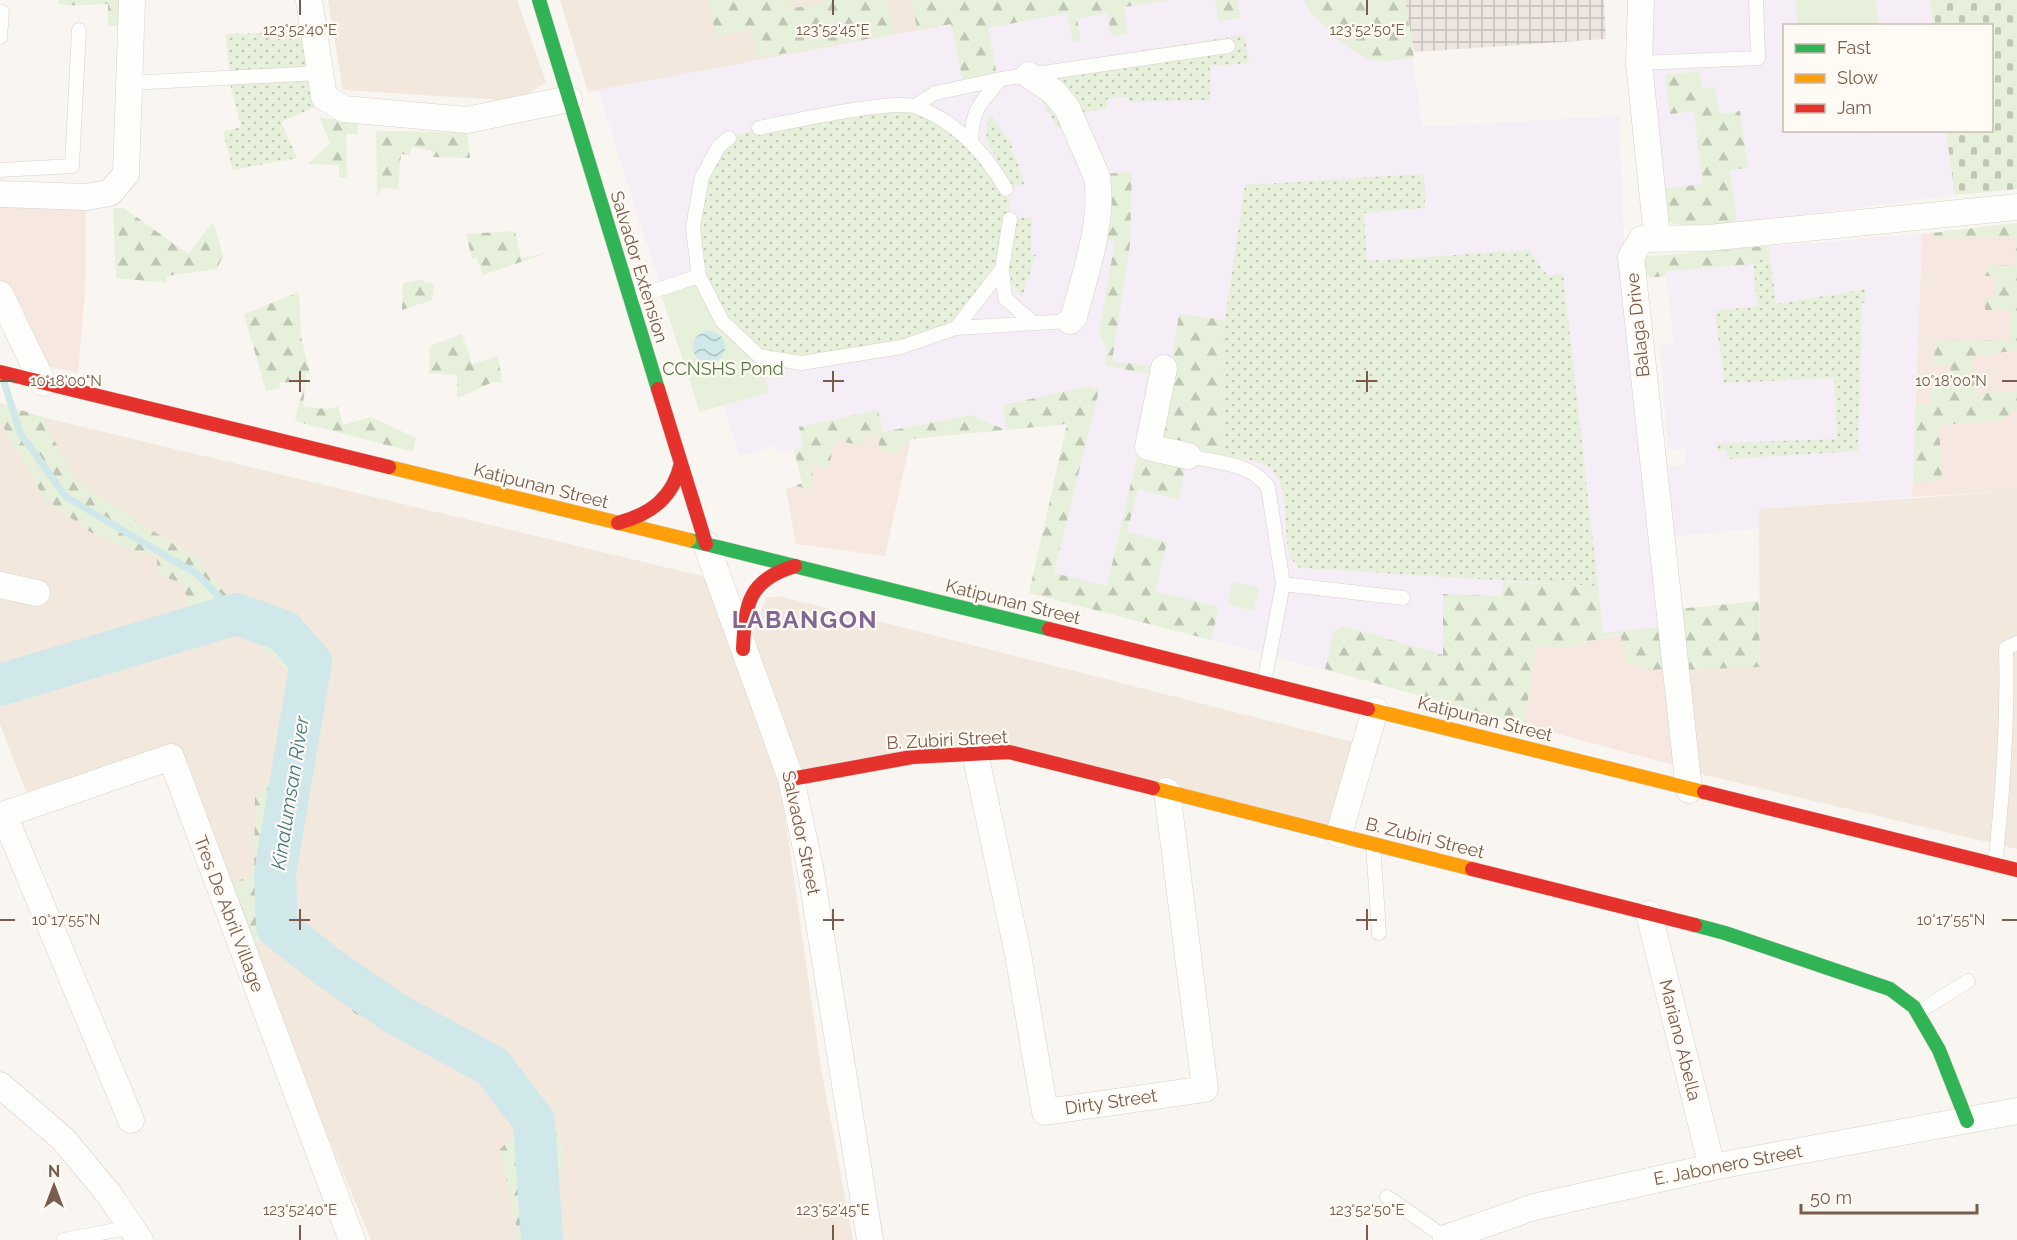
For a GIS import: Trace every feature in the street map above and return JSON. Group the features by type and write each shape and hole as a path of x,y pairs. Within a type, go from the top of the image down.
{"main road":[{"name":"Salvador Extension","path":"539,0 706,544"},
{"name":"Katipunan Street","path":"0,372 706,544 2017,870"},
{"path":"618,523 649,512 666,499 678,479 681,463"},
{"path":"743,650 746,610 754,588 765,578 795,567"},
{"name":"B. Zubiri Street","path":"791,779 891,760 1009,752 1041,758 1725,933 1890,989 1914,1007 1939,1050 1967,1121"}],"street":[{"path":"0,194 86,197 110,193 126,174 132,0"},
{"path":"309,0 324,97 344,109 467,120 569,99"},
{"path":"1641,0 1639,63 1657,237 1708,238 2017,207"},
{"path":"1029,75 1054,92 1067,108 1097,177 1099,189 1094,229 1074,317 1071,321"},
{"name":"Balaga Drive","path":"1657,237 1642,239 1630,257 1689,789"},
{"path":"0,294 42,383"},
{"path":"1164,368 1148,447 1188,456"},
{"name":"Salvador Street","path":"706,544 791,779 810,867 870,1240"},
{"path":"0,585 37,593"},
{"path":"1339,834 1375,710"},
{"name":"Dirty Street","path":"975,753 1018,954 1045,1112 1205,1089 1167,791"},
{"name":"Tres De Abril Village","path":"2,815 171,757 352,1240"},
{"path":"2,815 130,1120"},
{"name":"Mariano Abella","path":"1649,914 1712,1167"},
{"path":"0,1085 63,1139 108,1193 136,1234"},
{"name":"E. Jabonero Street","path":"1446,1239 1534,1207 1712,1167 2017,1111"}],"lane":[{"path":"1639,63 1758,58 1756,0"},
{"path":"0,37 2,12"},
{"path":"0,170 72,166 79,30"},
{"path":"915,106 935,93 1001,79 1228,46"},
{"path":"129,83 319,73"},
{"path":"971,141 972,118 980,103 1001,79"},
{"path":"759,128 878,106 915,106 957,129 971,141 995,170 1006,189"},
{"path":"729,138 719,146 702,177 693,227 699,276 722,321 759,356 801,363 901,346 956,328 1071,321"},
{"path":"1010,219 1002,269 1005,298 1033,323"},
{"path":"956,328 1002,269"},
{"path":"630,299 699,276"},
{"path":"1188,456 1248,470 1262,478 1271,501 1283,584 1264,683"},
{"path":"1283,584 1403,598"},
{"path":"1995,865 2008,706 2006,648 2017,643"},
{"path":"1373,844 1379,933"},
{"path":"1917,1013 1968,981"},
{"path":"1387,1197 1446,1239"},
{"path":"64,1240 136,1234"}],"shaded area":[{"path":"328,0 517,0 546,82 517,101 343,90"},
{"path":"560,0 1082,0 588,92"},
{"path":"1082,0 1405,0 1422,127 1619,116 1624,244 1619,250 1658,627 1565,647 1536,646 1524,725 1369,681 1048,598 1091,422 1007,430 971,415 778,453 775,446 739,456 724,405 700,412 598,90"},
{"path":"1405,0 1604,0 1606,39 1414,52"},
{"path":"1646,0 1930,0 1933,24 1783,24 1783,132 1946,132 1955,195 1695,229 1662,219"},
{"path":"0,195 86,197 85,293 78,373 31,362 0,292"},
{"path":"2017,223 2017,491 1912,497 1922,234"},
{"path":"1922,234 1912,497 1759,509 1759,528 1670,537 1664,465 1686,465 1685,449 1668,449 1660,345 1674,344 1664,255"},
{"path":"42,417 714,579 780,781 821,1068 853,1240 549,1240 550,1172 566,1166 560,1136 543,1114 512,1062 421,1019 304,940 285,912 281,868 290,807 312,785 313,658 285,625 237,608 198,560 76,481"},
{"path":"0,421 44,498 90,532 135,551 157,556 182,584 197,627 177,621 131,643 0,682"},
{"path":"866,434 880,437 878,450 911,439 885,556 796,544 786,489 794,486 810,488 814,465 834,440 864,445"},
{"path":"2017,491 2017,849 1692,772 1684,670 1760,666 1759,509"},
{"path":"779,596 1357,743 1334,829 1030,750 797,775 753,632 766,598"},
{"path":"240,627 293,675 271,777 255,797 254,874 224,887 174,744 26,792 0,724 0,688 199,631 203,639"},
{"path":"1658,627 1674,765 1524,725 1536,646 1565,647"},
{"path":"269,939 356,1014 430,1044 490,1079 524,1127 500,1149 519,1240 371,1240 248,945"}],"green space":[{"path":"58,0 120,0 119,26 108,26 108,4 64,5 58,4"},
{"path":"708,0 789,0 792,8 826,4 826,0 886,0 895,34 757,58 752,29 719,35 715,31"},
{"path":"910,0 1171,0 1124,7 1128,34 1111,36 1108,13 1077,18 1081,41 1073,42 1067,13 988,28 998,80 964,87 951,24 918,30"},
{"path":"1215,0 1237,0 1241,18 1218,21"},
{"path":"1304,0 1405,0 1414,58 1391,61 1368,59 1335,37 1315,17"},
{"path":"1795,0 1876,0 1878,24 1798,24"},
{"path":"1930,0 2017,0 2017,189 1955,195 1946,132 1993,132 1993,24 1933,24"},
{"path":"301,32 315,107 281,122 297,158 233,170 223,132 241,127 230,84 226,34"},
{"path":"1244,35 1249,63 1210,66 1210,100 1129,102 1128,97 1107,99 1107,109 1086,111 1087,125 1057,128 1029,75 1133,59 1131,52"},
{"path":"1700,71 1702,88 1715,87 1719,114 1740,111 1748,168 1730,170 1737,223 1695,229 1665,221 1661,189 1703,184 1694,111 1670,114 1665,75"},
{"path":"915,106 957,129 1006,189 1010,204 1010,219 1002,269 956,328 801,363 761,356 725,326 697,262 702,177 729,138 759,128"},
{"path":"989,113 1013,146 1010,149 1018,163 1024,184 1011,188 986,138"},
{"path":"320,118 357,121 358,134 346,134 347,177 339,178 339,165 308,164 330,143"},
{"path":"376,131 467,132 470,158 432,157 433,151 412,147 410,155 401,154 398,189 382,188 377,196"},
{"path":"1132,172 1130,244 1112,361 1171,369 1179,314 1225,320 1223,455 1190,447 1178,499 1138,489 1127,532 1167,542 1155,591 1219,607 1211,640 1029,593 1067,424 1006,430 1003,405 1090,386 1099,390 1054,573 1107,586 1156,376 1105,365 1107,351 1099,333 1115,241 1095,238 1103,174"},
{"path":"1420,174 1424,177 1425,208 1364,213 1367,261 1529,250 1547,275 1563,274 1598,586 1300,568 1292,559 1288,546 1284,500 1281,485 1274,473 1259,462 1223,455 1225,320 1245,185"},
{"path":"113,208 124,208 188,254 213,222 223,255 217,269 167,276 167,283 116,278"},
{"path":"1032,217 1031,254 1036,255 1022,297 1010,278 1009,260 1016,218"},
{"path":"2017,223 2017,350 1971,357 1977,394 2017,390 2017,409 2000,421 1939,425 1942,480 1913,483 1916,404 1932,404 1932,385 1952,385 1950,365 1934,366 1935,341 2011,340 2011,310 1985,310 1985,298 1996,298 1995,276 1985,276 1985,266 2015,265 2015,237 1934,237 1933,233"},
{"path":"515,231 521,258 550,252 483,275 477,258 472,259 466,234"},
{"path":"1768,246 1770,256 1753,258 1753,264 1667,271 1666,276 1636,279 1632,258"},
{"path":"1770,256 1776,304 1866,289 1866,303 1862,303 1858,451 1727,459 1727,450 1718,451 1717,443 1837,439 1834,378 1724,383 1715,311 1757,306 1753,258"},
{"name":"CCNSHS Pond","path":"699,276 722,321 759,356 769,392 700,412 660,291"},
{"path":"424,279 424,282 434,283 432,300 402,310 403,283"},
{"path":"299,292 301,337 310,373 306,373 303,407 329,409 338,406 343,425 371,417 416,438 413,452 295,421 304,383 280,382 280,388 266,391 244,314"},
{"path":"462,334 472,364 498,356 502,382 493,382 457,397 457,375 429,373 430,346"},
{"path":"0,403 42,417 76,481 198,560 237,608 285,625 313,658 328,660 312,785 290,807 281,868 285,912 304,940 421,1019 512,1062 543,1114 560,1136 566,1166 550,1173 549,1240 519,1240 500,1149 524,1127 490,1079 430,1044 356,1014 269,939 248,945 224,887 254,874 255,796 271,777 293,675 240,627 202,639 199,631 0,688 0,682 131,643 177,621 197,626 182,584 157,573 157,556 135,551 90,532 44,498 0,421"},
{"path":"878,410 883,432 971,415 1006,430 911,439 895,453 878,450 880,437 866,434 863,446 834,440 829,468 814,465 810,489 794,486 802,483 794,450 803,448 799,427"},
{"path":"1233,582 1259,588 1253,611 1227,604"},
{"path":"1503,582 1598,586 1603,633 1658,627 1663,669 1652,670 1627,664 1620,634 1565,647 1536,646 1524,725 1325,669 1334,631 1344,626 1443,655 1443,594 1502,596"},
{"path":"1759,601 1760,667 1684,670 1678,609"}],"water":[{"path":"709,331 721,335 725,347 721,359 709,363 697,359 693,347 697,335"}],"waterway":[{"path":"4,382 20,433 66,497 197,574 236,614"},
{"name":"Kinalumsan River","path":"0,685 236,614 284,631 311,662 275,874 277,927 325,965 394,1013 492,1066 534,1121 542,1240"}],"traffic: fast":[{"path":"539,0 658,389"},
{"path":"689,540 1049,629"},
{"path":"1695,925 1890,989 1914,1007 1939,1050 1967,1121"}],"traffic: slow":[{"path":"389,467 689,540"},
{"path":"1368,709 1704,792"},
{"path":"1153,788 1472,869"}],"traffic: jam":[{"path":"0,372 389,467"},
{"path":"658,389 706,544"},
{"path":"618,523 641,515 659,503 672,486 681,463"},
{"path":"743,649 745,619 752,596 767,579 795,566"},
{"path":"1049,629 1368,709"},
{"path":"791,779 912,757 1009,752 1153,788"},
{"path":"1704,792 2017,870"},
{"path":"1472,869 1695,925"}],"district":[{"name":"LABANGON","path":"805,620"}]}
